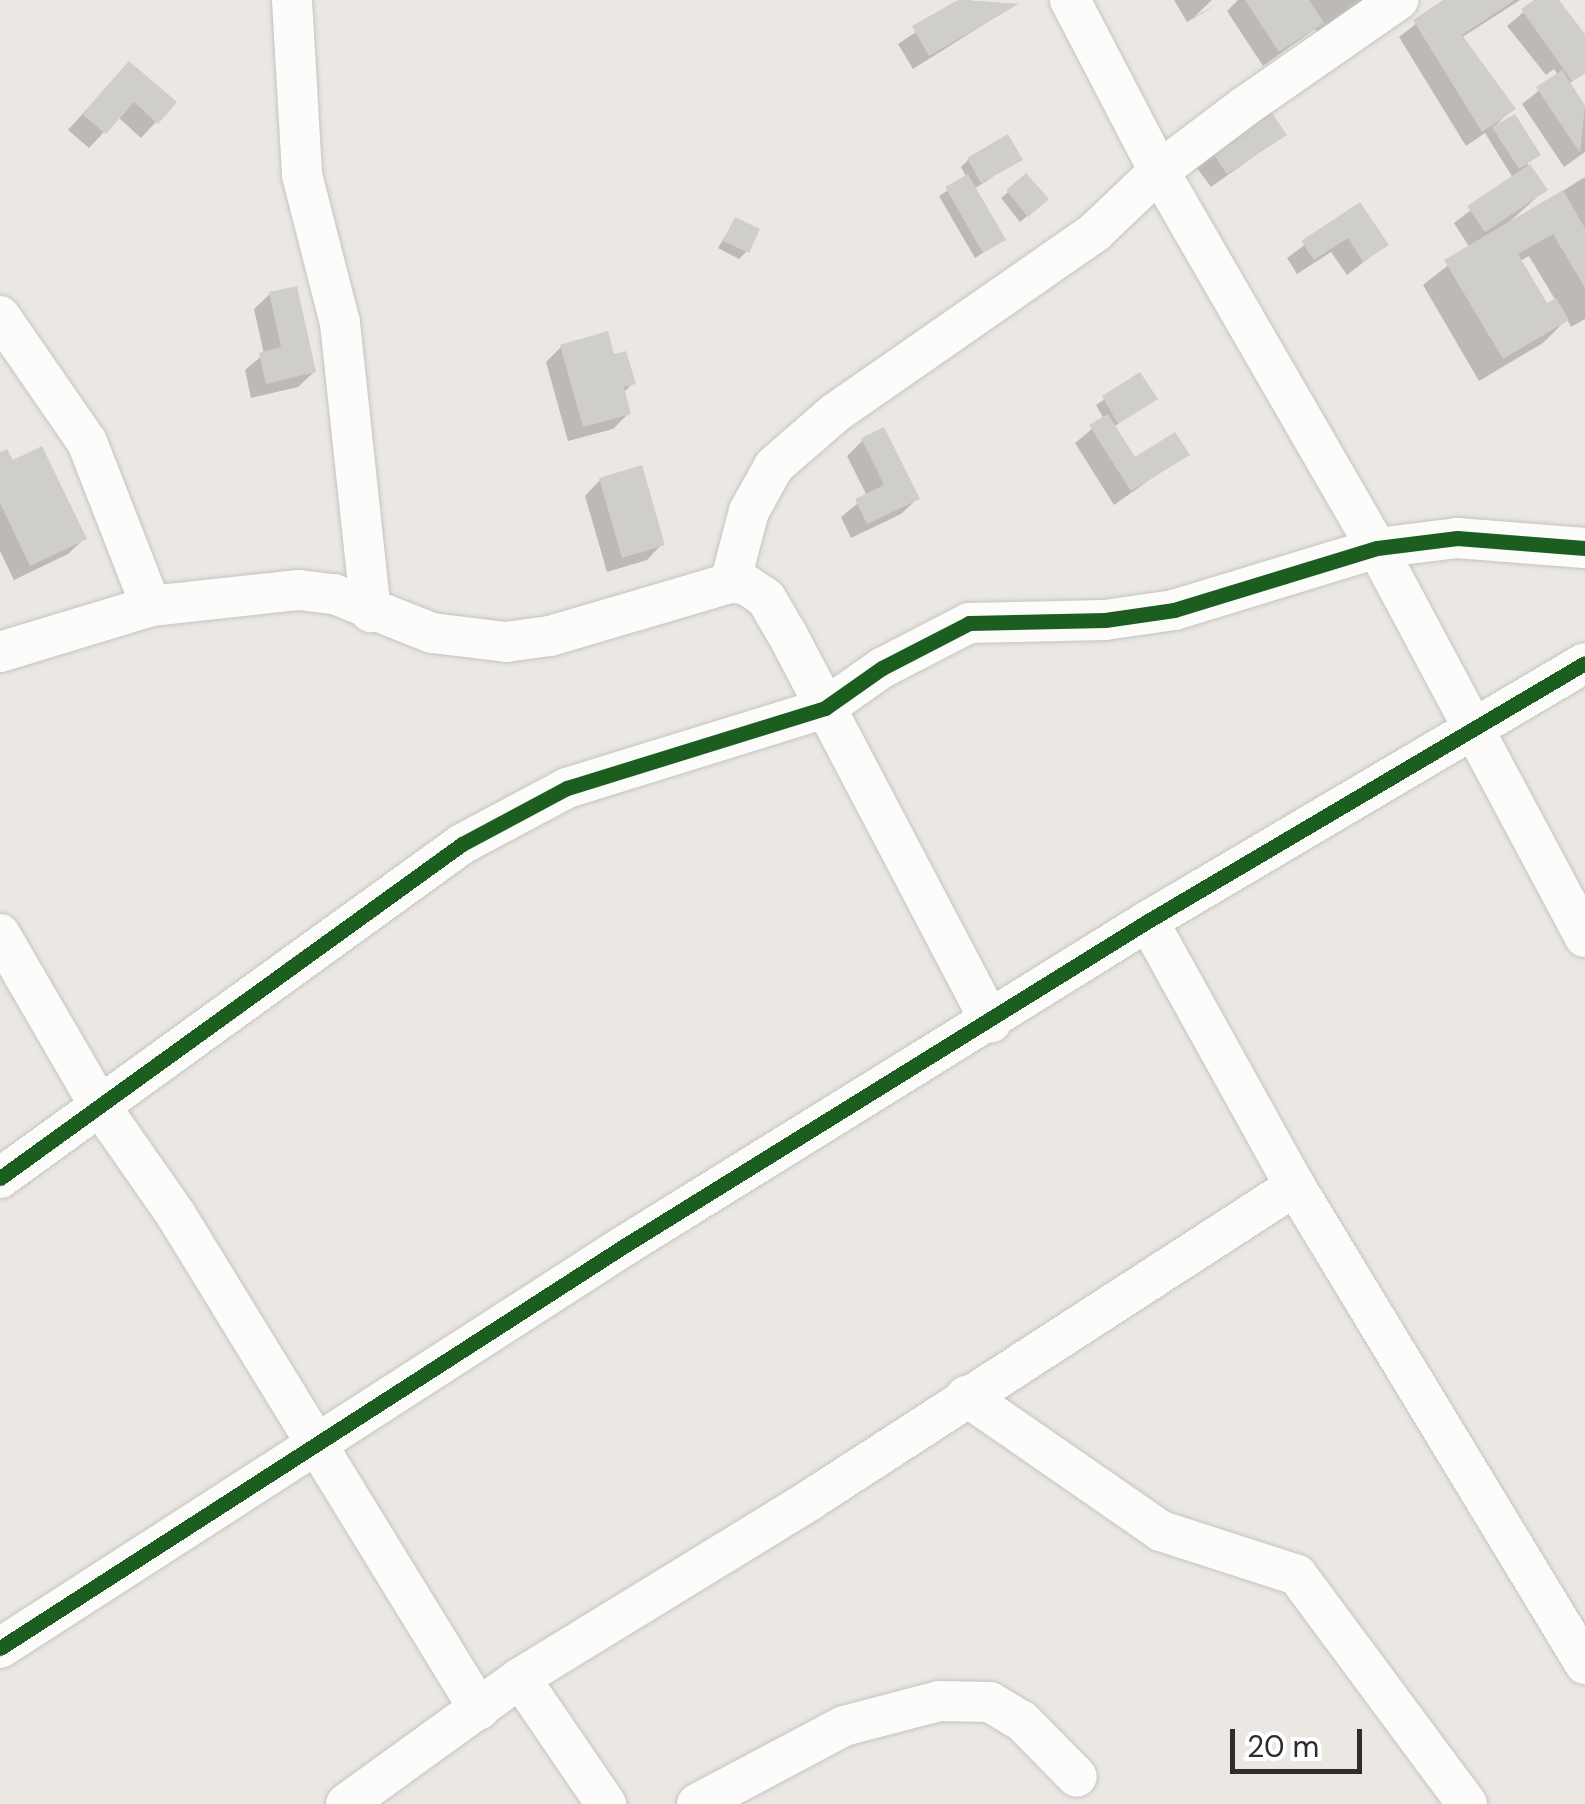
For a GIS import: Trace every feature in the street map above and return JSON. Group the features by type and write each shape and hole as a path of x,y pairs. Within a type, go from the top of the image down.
{"street":[{"path":"292,0 302,175 340,322 371,612"},
{"path":"1070,0 1159,171 1377,548 1585,938"},
{"path":"730,583 748,511 774,466 835,413 1095,232 1159,171 1398,0"},
{"path":"0,316 87,442 151,606"},
{"path":"0,1178 98,1103 462,844 567,788 825,708 882,668 969,624 1105,620 1174,610 1377,548 1456,538 1585,548"},
{"path":"0,652 151,606 299,590 334,594 371,612 432,633 506,642 550,636 730,583 766,598 991,1023"},
{"path":"0,1648 317,1441 991,1023 1148,921 1585,663"},
{"path":"1148,921 1294,1186 1585,1664"},
{"path":"0,934 98,1103 317,1441 479,1709"},
{"path":"346,1804 520,1678 1294,1186"},
{"path":"966,1396 1161,1531 1297,1576 1467,1804"},
{"path":"520,1678 606,1804"},
{"path":"697,1804 844,1726 938,1701 990,1702 1022,1721 1077,1777"}],"building":[{"path":"958,0 1019,4 929,56 912,26"},
{"path":"1245,0 1309,0 1324,23 1279,52"},
{"path":"1443,0 1515,0 1462,35 1516,109 1482,132 1413,20"},
{"path":"1534,0 1559,0 1585,34 1585,73 1572,81 1521,9"},
{"path":"129,61 177,102 158,124 134,102 106,134 82,114"},
{"path":"1562,70 1585,105 1580,153 1536,87"},
{"path":"1268,107 1287,135 1227,174 1208,146"},
{"path":"1515,114 1541,155 1519,169 1492,127"},
{"path":"1008,134 1023,160 981,183 967,158"},
{"path":"1530,164 1548,190 1485,232 1467,206"},
{"path":"1026,173 1049,199 1028,217 1006,190"},
{"path":"968,174 1006,240 983,253 945,187"},
{"path":"1563,190 1585,228 1585,288 1553,234 1518,254 1547,303 1556,298 1569,320 1503,359 1444,260"},
{"path":"1360,202 1389,245 1363,262 1348,238 1314,260 1301,241"},
{"path":"735,217 760,229 749,253 723,241"},
{"path":"297,286 316,372 266,384 259,353 281,347 269,292"},
{"path":"608,331 614,354 626,351 636,384 624,387 631,414 583,427 560,345"},
{"path":"1140,372 1158,399 1118,424 1102,396"},
{"path":"1108,414 1135,457 1175,432 1190,455 1131,491 1089,425"},
{"path":"884,427 920,499 867,524 855,499 884,485 861,438"},
{"path":"42,446 87,539 30,566 0,503 0,452 7,449 13,460"},
{"path":"642,465 665,545 622,558 599,478"}],"cycle path":[{"path":"0,1178 462,844 567,788 825,708 882,668 969,623 1105,620 1174,610 1377,548 1457,538 1585,548"},
{"path":"0,1648 624,1246 1148,921 1585,663"}]}
